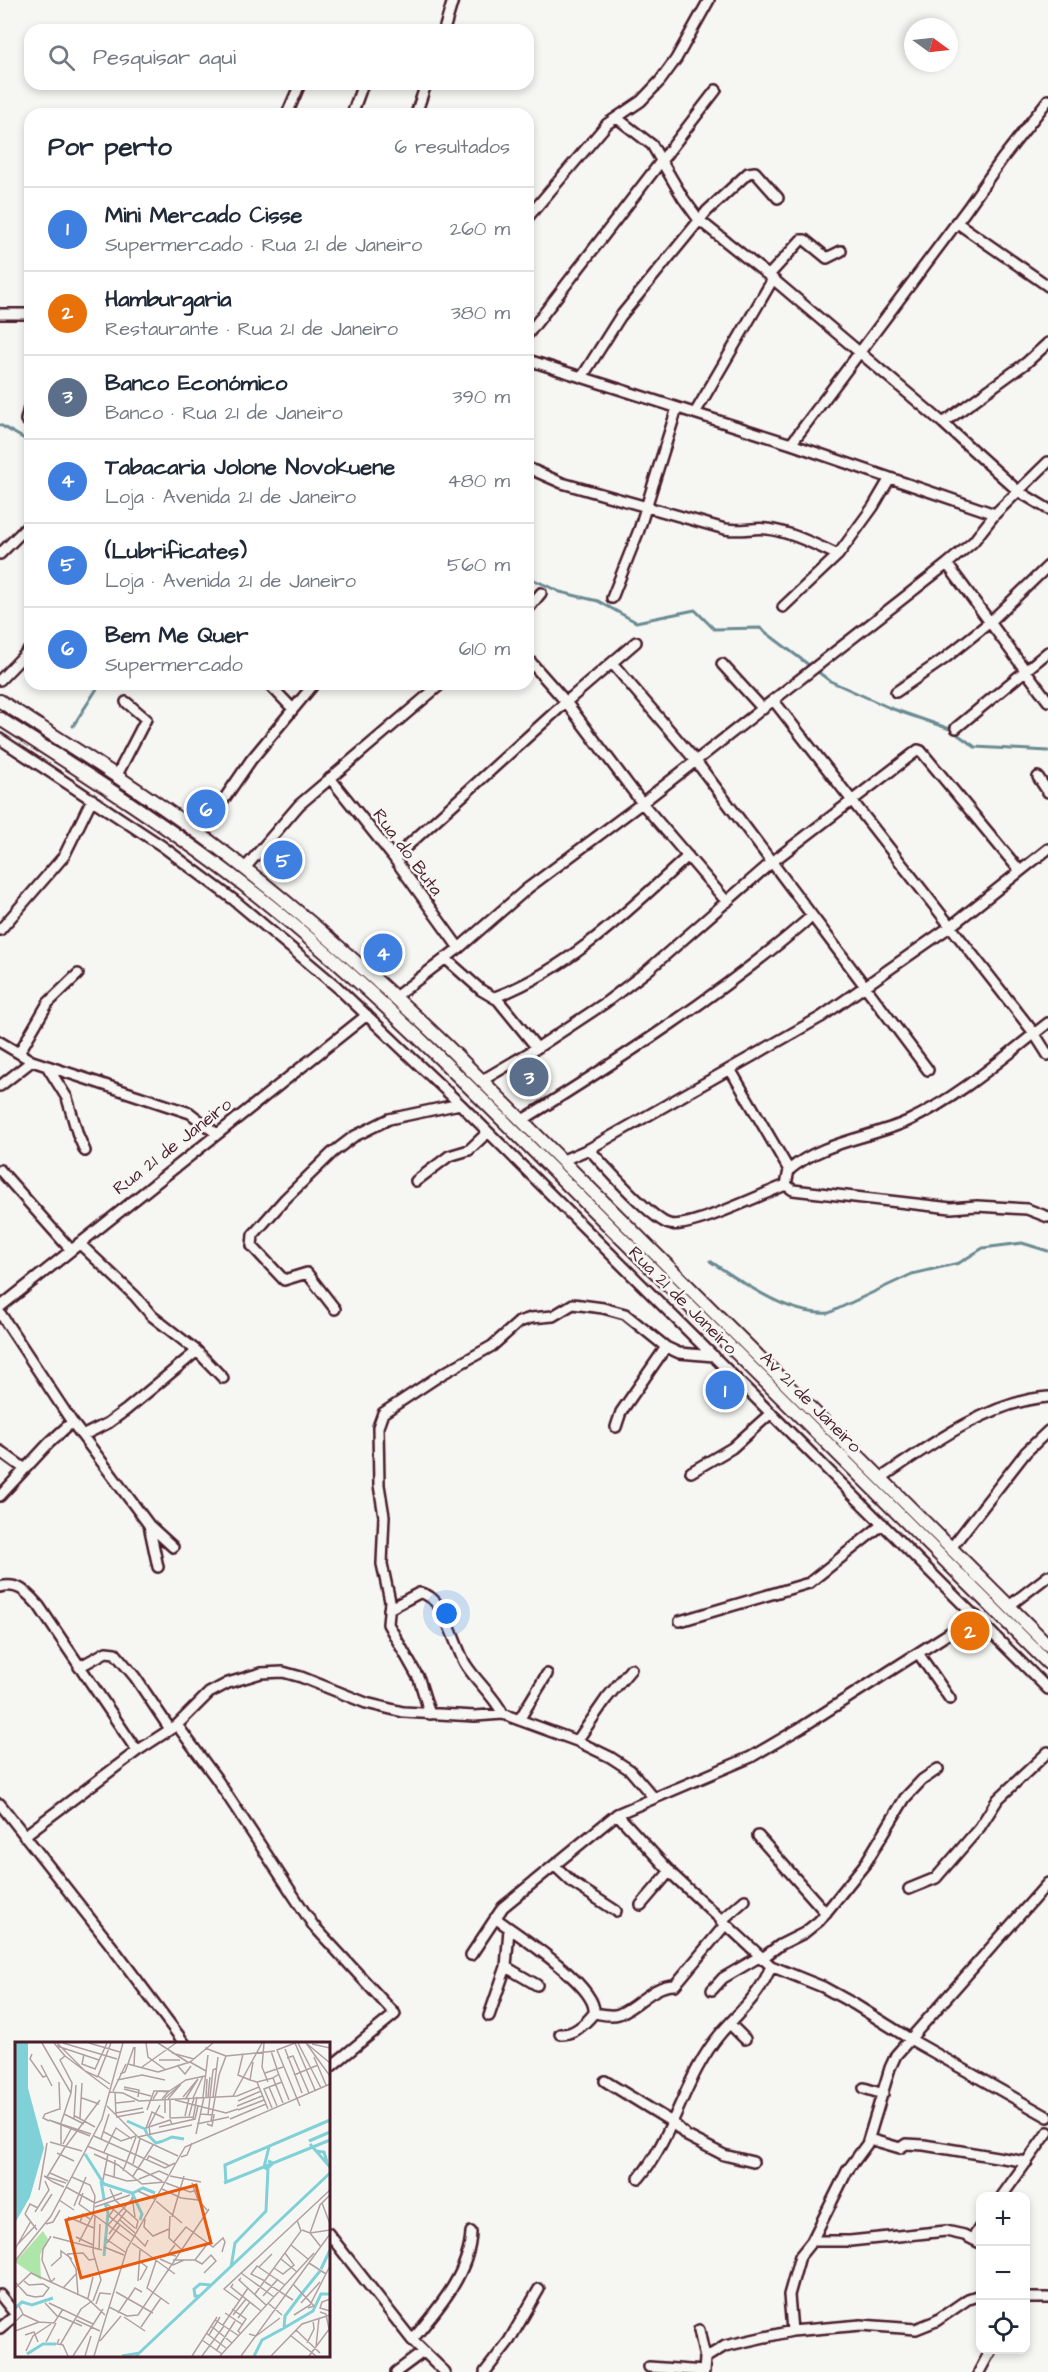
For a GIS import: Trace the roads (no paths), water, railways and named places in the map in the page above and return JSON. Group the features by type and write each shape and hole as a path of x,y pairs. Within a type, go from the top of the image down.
{"main road":[{"name":"Rua 21 de Janeiro","path":"0,701 117,775 200,834 320,930 395,997 1048,1645"},
{"name":"Av 21 de Janeiro","path":"0,719 134,805 193,847 257,895 371,992 1048,1663"}],"street":[{"path":"446,24 453,0"},
{"path":"534,210 607,124 641,101 660,81 676,59 709,0"},
{"path":"290,108 297,90"},
{"path":"354,108 361,90"},
{"path":"418,108 424,90"},
{"path":"534,326 716,90"},
{"path":"791,444 1048,100"},
{"path":"617,118 646,139 662,158 683,198 699,220 771,277 943,423 1018,491 1048,509"},
{"path":"582,377 620,318 699,220 751,171 755,172 778,198"},
{"path":"956,222 1048,286"},
{"path":"695,413 771,277 801,240 805,240 827,258 841,251"},
{"path":"0,314 24,314"},
{"path":"943,423 1026,363 1048,344"},
{"path":"534,362 791,444 995,514"},
{"path":"612,598 646,506 677,408"},
{"path":"395,997 459,948 528,888 774,701 947,564 973,542 995,514 1048,462"},
{"path":"534,471 562,483 725,529 773,530 838,555"},
{"path":"783,607 838,555 873,507 890,478"},
{"path":"0,554 24,530"},
{"path":"947,564 1048,700"},
{"path":"896,692 944,659 990,622 1048,566"},
{"path":"534,601 541,592"},
{"path":"394,858 566,702 636,642"},
{"path":"956,728 1048,652"},
{"path":"0,680 24,655"},
{"path":"612,663 695,760 928,1070"},
{"path":"722,664 763,709"},
{"path":"534,666 566,702 642,802 727,902"},
{"path":"275,690 293,709"},
{"path":"200,834 251,760 309,690"},
{"path":"245,868 299,805 434,690"},
{"path":"774,701 850,801 1034,1033 1048,1055"},
{"path":"117,775 146,719 126,702"},
{"name":"Rua 21 de Janeiro","path":"0,739 162,846 234,900 328,978 460,1104 1048,1689"},
{"path":"481,1081 537,1048 605,1003 646,971 772,862 915,751 921,751 1020,871"},
{"path":"1038,777 1048,792"},
{"name":"Rua do Buta","path":"330,778 394,858 459,948"},
{"path":"0,930 64,856 92,799"},
{"path":"561,1161 589,1149 821,1017 951,926 1048,849"},
{"path":"495,998 529,981 577,951 688,856"},
{"path":"522,1121 679,1020 771,952 812,916"},
{"path":"445,958 482,990 495,998 537,1048"},
{"path":"20,1053 48,1003 78,974"},
{"name":"Rua 21 de Janeiro","path":"0,1307 367,1015"},
{"path":"789,1170 811,1156 907,1121 929,1109 981,1074 1048,1023"},
{"path":"1,1040 32,1061 185,1111 217,1134"},
{"path":"0,1086 32,1061"},
{"path":"47,1066 67,1098 85,1151"},
{"path":"730,1069 789,1170 786,1185"},
{"path":"335,1309 309,1274 284,1280 252,1246 253,1235 285,1199 332,1153 353,1137 389,1119 460,1104"},
{"path":"416,1181 449,1156 469,1150 488,1132"},
{"path":"589,1149 636,1199 670,1224 711,1216 786,1185"},
{"path":"0,1170 71,1250"},
{"path":"786,1185 793,1190 951,1208 977,1206 1027,1209 1048,1216"},
{"path":"79,1243 135,1296 152,1316 197,1351 223,1378"},
{"path":"430,1714 419,1679 388,1624 390,1601 382,1564 384,1516 379,1485 378,1427 383,1413 442,1374 492,1347 519,1322 531,1318 554,1316 573,1304 625,1314 666,1347 685,1355 714,1356"},
{"path":"0,1313 72,1422 84,1435 149,1525 173,1547"},
{"path":"616,1427 625,1406 666,1347"},
{"path":"84,1435 108,1423 126,1410 197,1351"},
{"path":"881,1478 915,1455 979,1418 1016,1403 1048,1397"},
{"path":"691,1472 732,1448 771,1413"},
{"path":"0,1496 72,1422"},
{"path":"951,1548 1026,1452 1048,1431"},
{"path":"0,1451 24,1469"},
{"path":"680,1621 809,1583 883,1524"},
{"path":"149,1525 158,1567"},
{"path":"1009,1606 1048,1576"},
{"path":"0,1587 14,1585 28,1594 39,1606 137,1751"},
{"path":"389,1609 419,1593 427,1595 445,1616 465,1664 503,1714"},
{"path":"471,1956 503,1907 617,1814 751,1757 976,1616"},
{"path":"79,1667 106,1652 115,1653 223,1788 313,1925 395,2014 330,2066"},
{"path":"918,1653 950,1699"},
{"path":"577,1741 606,1699 631,1669"},
{"path":"24,1836 137,1751 173,1727 198,1701 218,1688 261,1673 283,1672 301,1677 386,1709 475,1716 503,1714 519,1719 577,1741 610,1757 630,1770 654,1798"},
{"path":"519,1719 547,1674"},
{"path":"909,1889 936,1878 980,1827 998,1799 1048,1752"},
{"path":"712,1990 723,1978 810,1930 865,1864 905,1798 918,1784 938,1769"},
{"path":"0,1804 184,2042"},
{"path":"617,1814 670,1871 771,1966 834,1993 1048,2117"},
{"path":"758,1836 826,1913"},
{"path":"554,1865 573,1883 615,1911"},
{"path":"641,1905 670,1871"},
{"path":"792,2331 789,2295 800,2256 812,2241 847,2171 869,2139 896,2055 1048,1883"},
{"path":"561,2034 574,2031 594,2013 619,2014 664,1986 675,1985 723,1923 745,1900"},
{"path":"495,1918 548,1956 577,1982 592,2001 594,2013"},
{"path":"489,2016 506,1967 509,1929"},
{"path":"639,2178 655,2155 702,2060 752,2000 771,1966"},
{"path":"506,1967 537,1985"},
{"path":"730,2024 745,2040"},
{"path":"605,2081 672,2122 687,2136 724,2155 753,2162"},
{"path":"864,2088 883,2094"},
{"path":"1005,2192 1048,2132"},
{"path":"869,2139 900,2148 906,2144 924,2145 1027,2162"},
{"path":"812,2241 850,2241 946,2231 976,2241"},
{"path":"411,2340 446,2297 469,2249 471,2232"},
{"path":"330,2236 411,2340 445,2372"},
{"path":"485,2372 508,2340 539,2289"},
{"path":"0,2295 15,2314"},
{"path":"705,2358 725,2346 792,2331 861,2325 916,2329 976,2297"},
{"path":"1030,2298 1048,2298"},
{"path":"0,2328 15,2316"},
{"path":"649,2367 704,2372 705,2358 699,2330"},
{"path":"396,2372 423,2352"},
{"path":"978,2372 988,2354"}],"waterway":[{"path":"0,425 24,439"},
{"path":"534,580 560,592 598,601 636,622 695,610 714,629 760,628 830,681 890,708 950,729 975,747 1048,751"},
{"path":"73,726 96,690"},
{"path":"710,1261 766,1296 782,1303 798,1309 829,1313 912,1274 959,1263 983,1248 1022,1243 1048,1251"}],"place":[{"name":"Bem Me Quer","path":"206,809"},
{"name":"(Lubrificates)","path":"283,860"},
{"name":"Tabacaria Jolone Novokuene","path":"383,953"},
{"name":"Banco Económico","path":"529,1077"},
{"name":"Mini Mercado Cisse","path":"725,1390"},
{"name":"Hamburgaria","path":"970,1631"}]}
